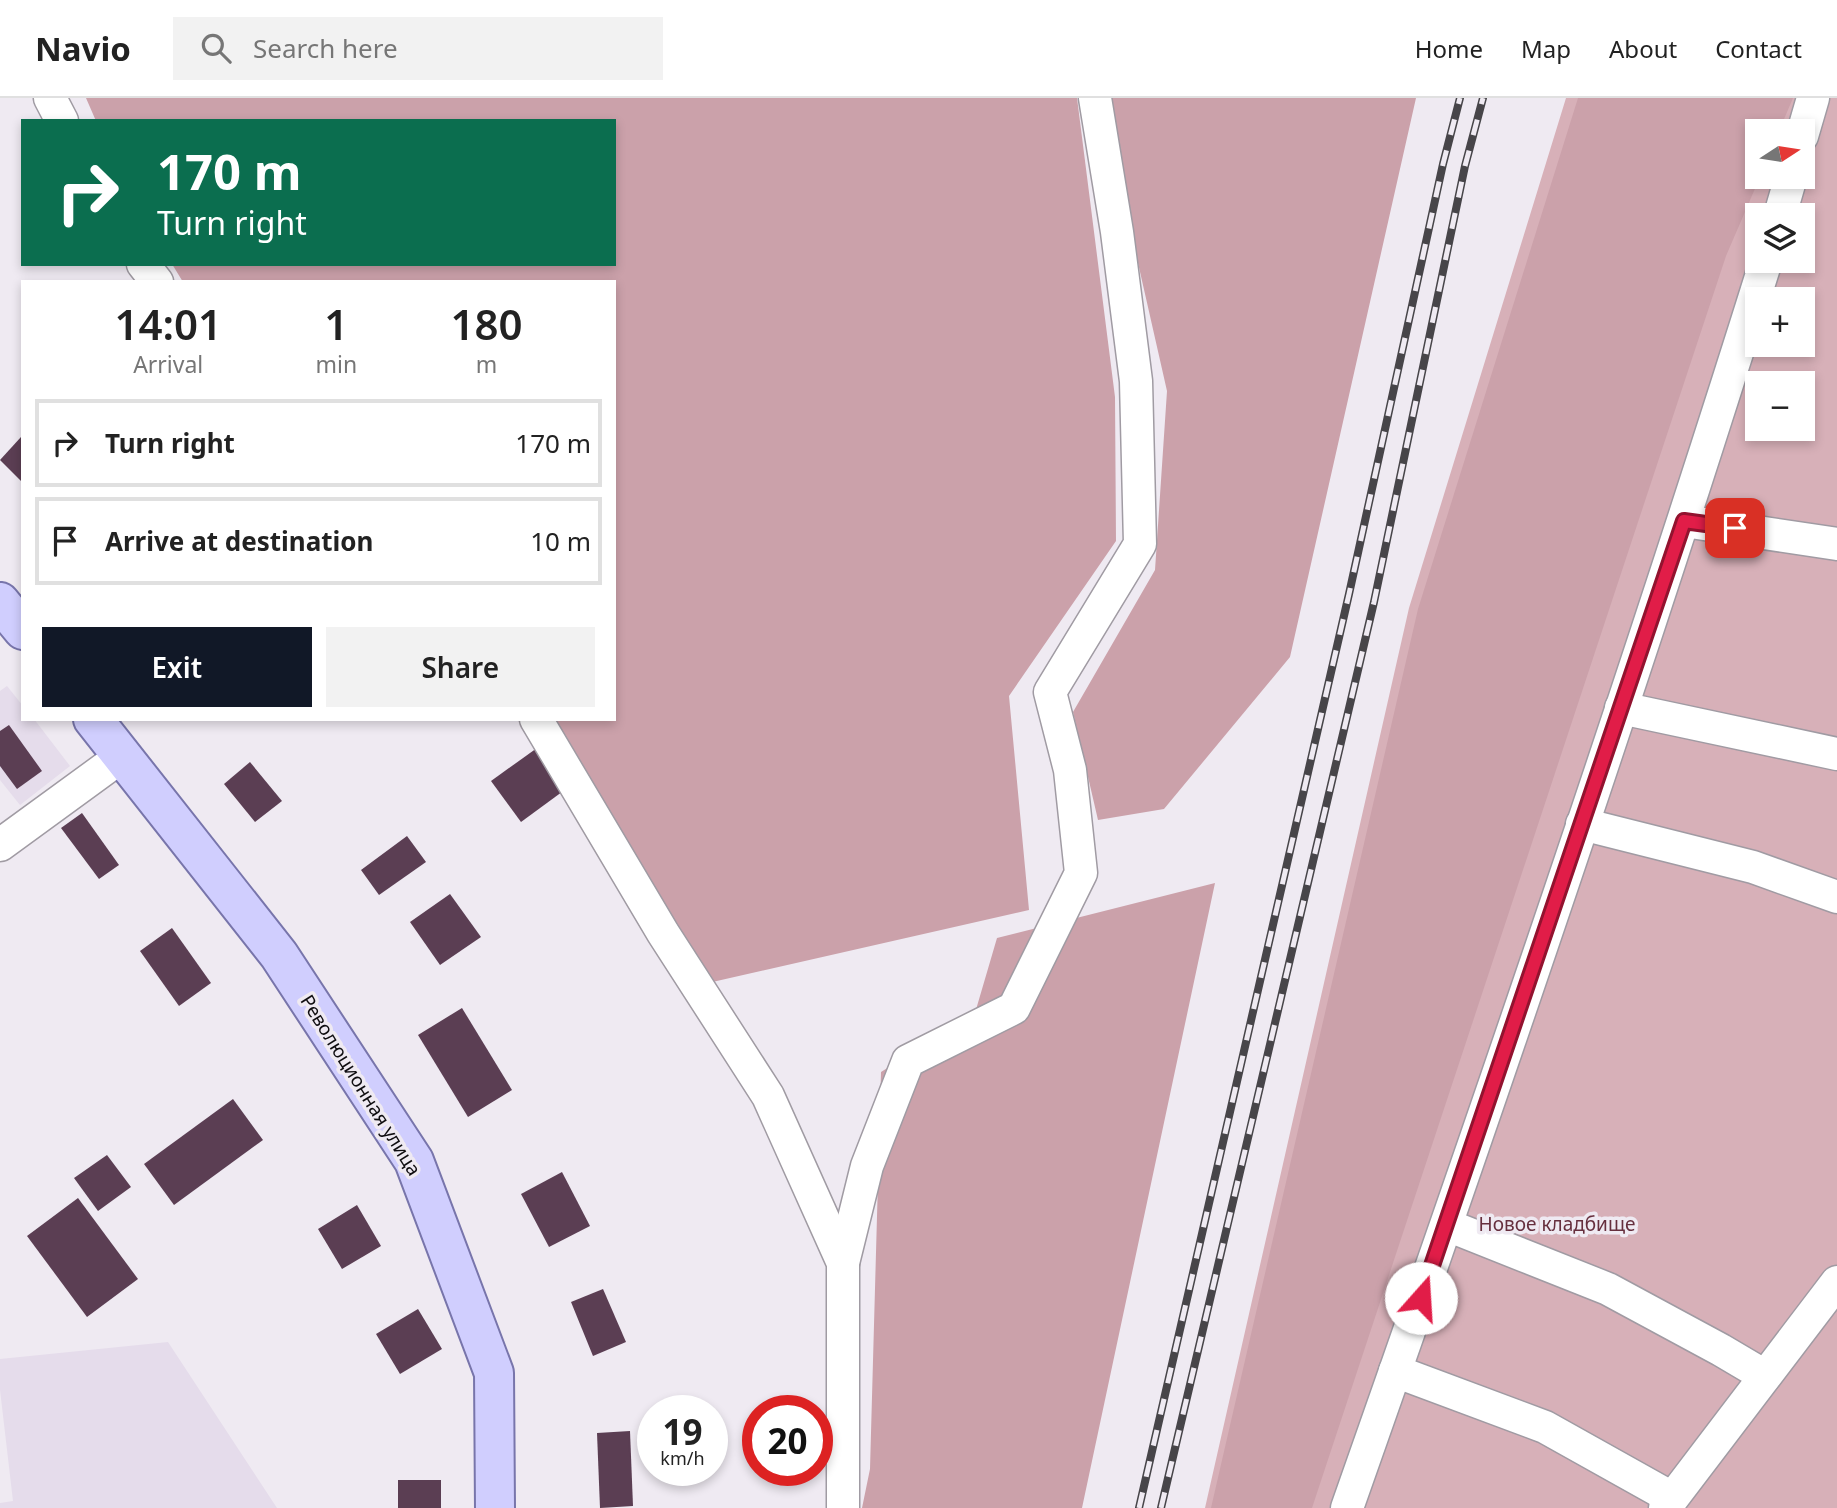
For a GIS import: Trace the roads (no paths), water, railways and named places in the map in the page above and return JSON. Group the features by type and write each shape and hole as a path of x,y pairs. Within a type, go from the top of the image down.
{"main road":[{"path":"0,602 21,628"},
{"name":"Революционная улица","path":"95,721 279,955 414,1161 494,1373 495,1508"}],"lane":[{"path":"50,98 61,119"},
{"path":"842,1508 843,1263 867,1166 908,1061 1014,1008 1081,873 1070,770 1051,692 1140,544 1136,381 1117,232 1095,98"},
{"path":"1807,119 1813,98"},
{"path":"145,266 155,280"},
{"path":"1347,1508 1447,1225 1684,521 1762,273"},
{"path":"1684,521 1837,544"},
{"path":"1621,708 1837,754"},
{"path":"537,721 663,933 768,1096 843,1263"},
{"path":"0,845 122,756"},
{"path":"1582,824 1753,867 1837,897"},
{"path":"1447,1225 1608,1289 1765,1376"},
{"path":"1395,1371 1545,1427 1668,1503 1837,1282"}],"railway":[{"path":"1139,1508 1460,98"},
{"path":"1161,1508 1374,602 1465,166 1483,98"}],"park label":[{"name":"Новое кладбище","path":"1557,1224"}]}
